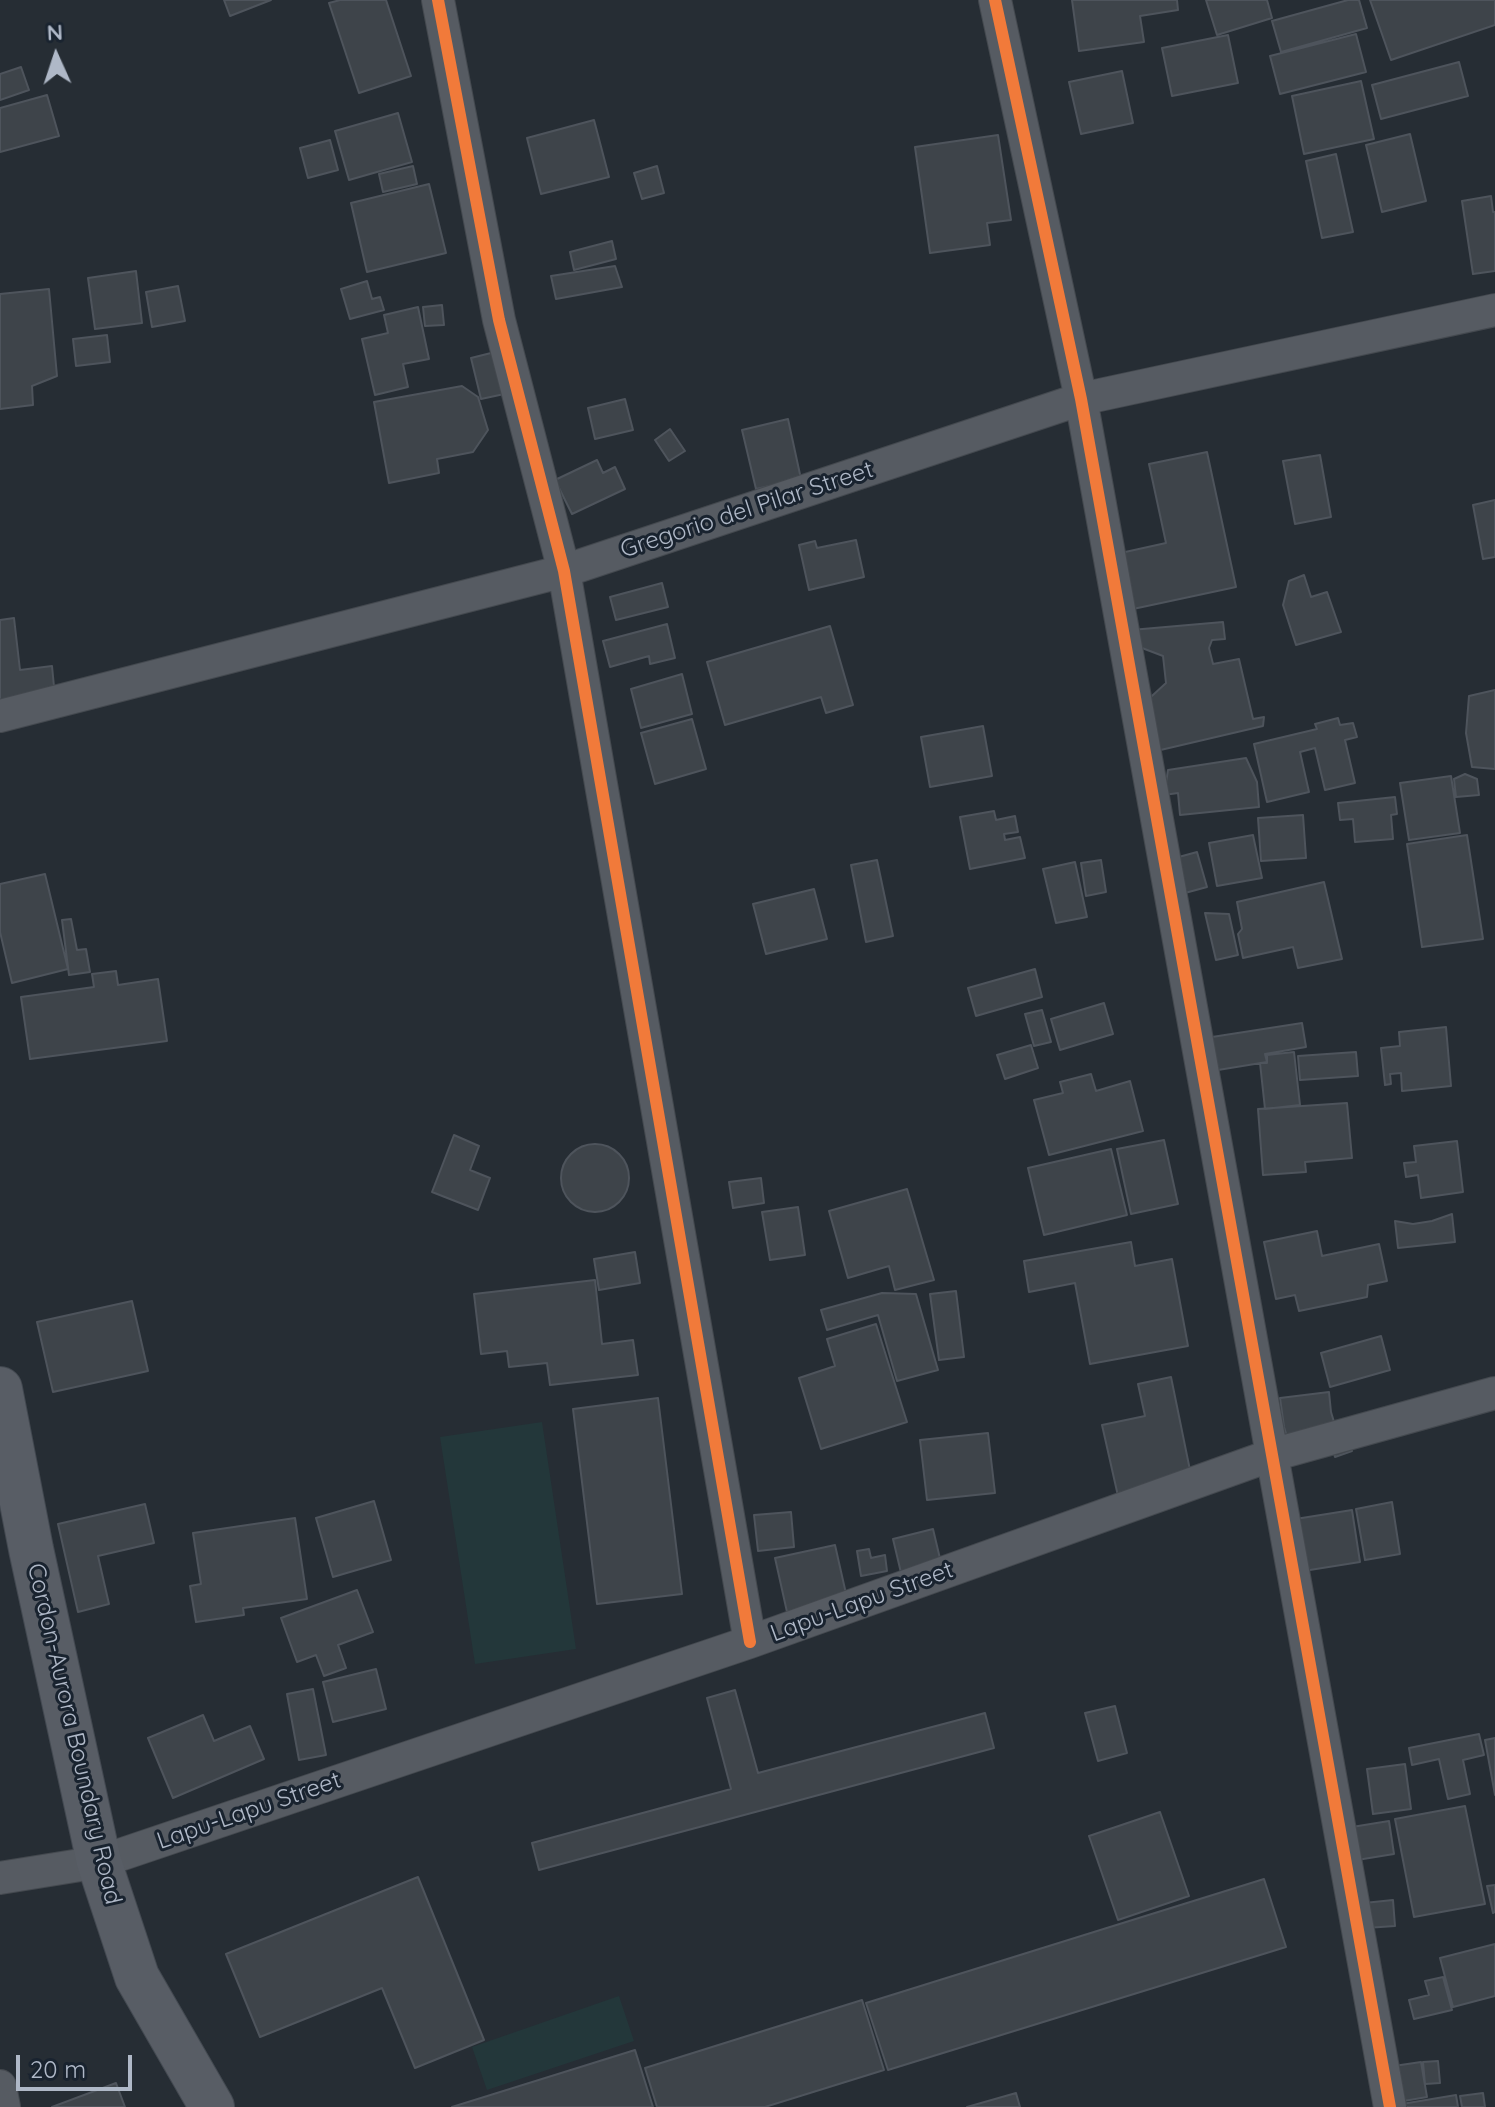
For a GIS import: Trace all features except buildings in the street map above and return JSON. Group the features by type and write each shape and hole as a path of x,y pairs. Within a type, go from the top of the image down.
{"main road":[{"name":"Cordon-Aurora Boundary Road","path":"0,1389 31,1549 99,1862 137,1977 212,2107"}],"street":[{"path":"438,0 499,320 564,571 750,1642"},
{"path":"995,0 1081,399 1390,2107"},
{"name":"Gregorio del Pilar Street","path":"0,716 564,571 1081,399 1495,310"},
{"name":"Lapu-Lapu Street","path":"0,1878 99,1862 750,1642 1272,1455 1495,1393"},
{"path":"0,2086 4,2107"}],"green space":[{"path":"542,1422 576,1649 475,1664 440,1437"},
{"path":"619,1996 634,2041 487,2090 472,2047"}],"cycle path":[{"path":"438,0 499,320 564,571 750,1642"},
{"path":"995,0 1081,399 1390,2107"}]}
